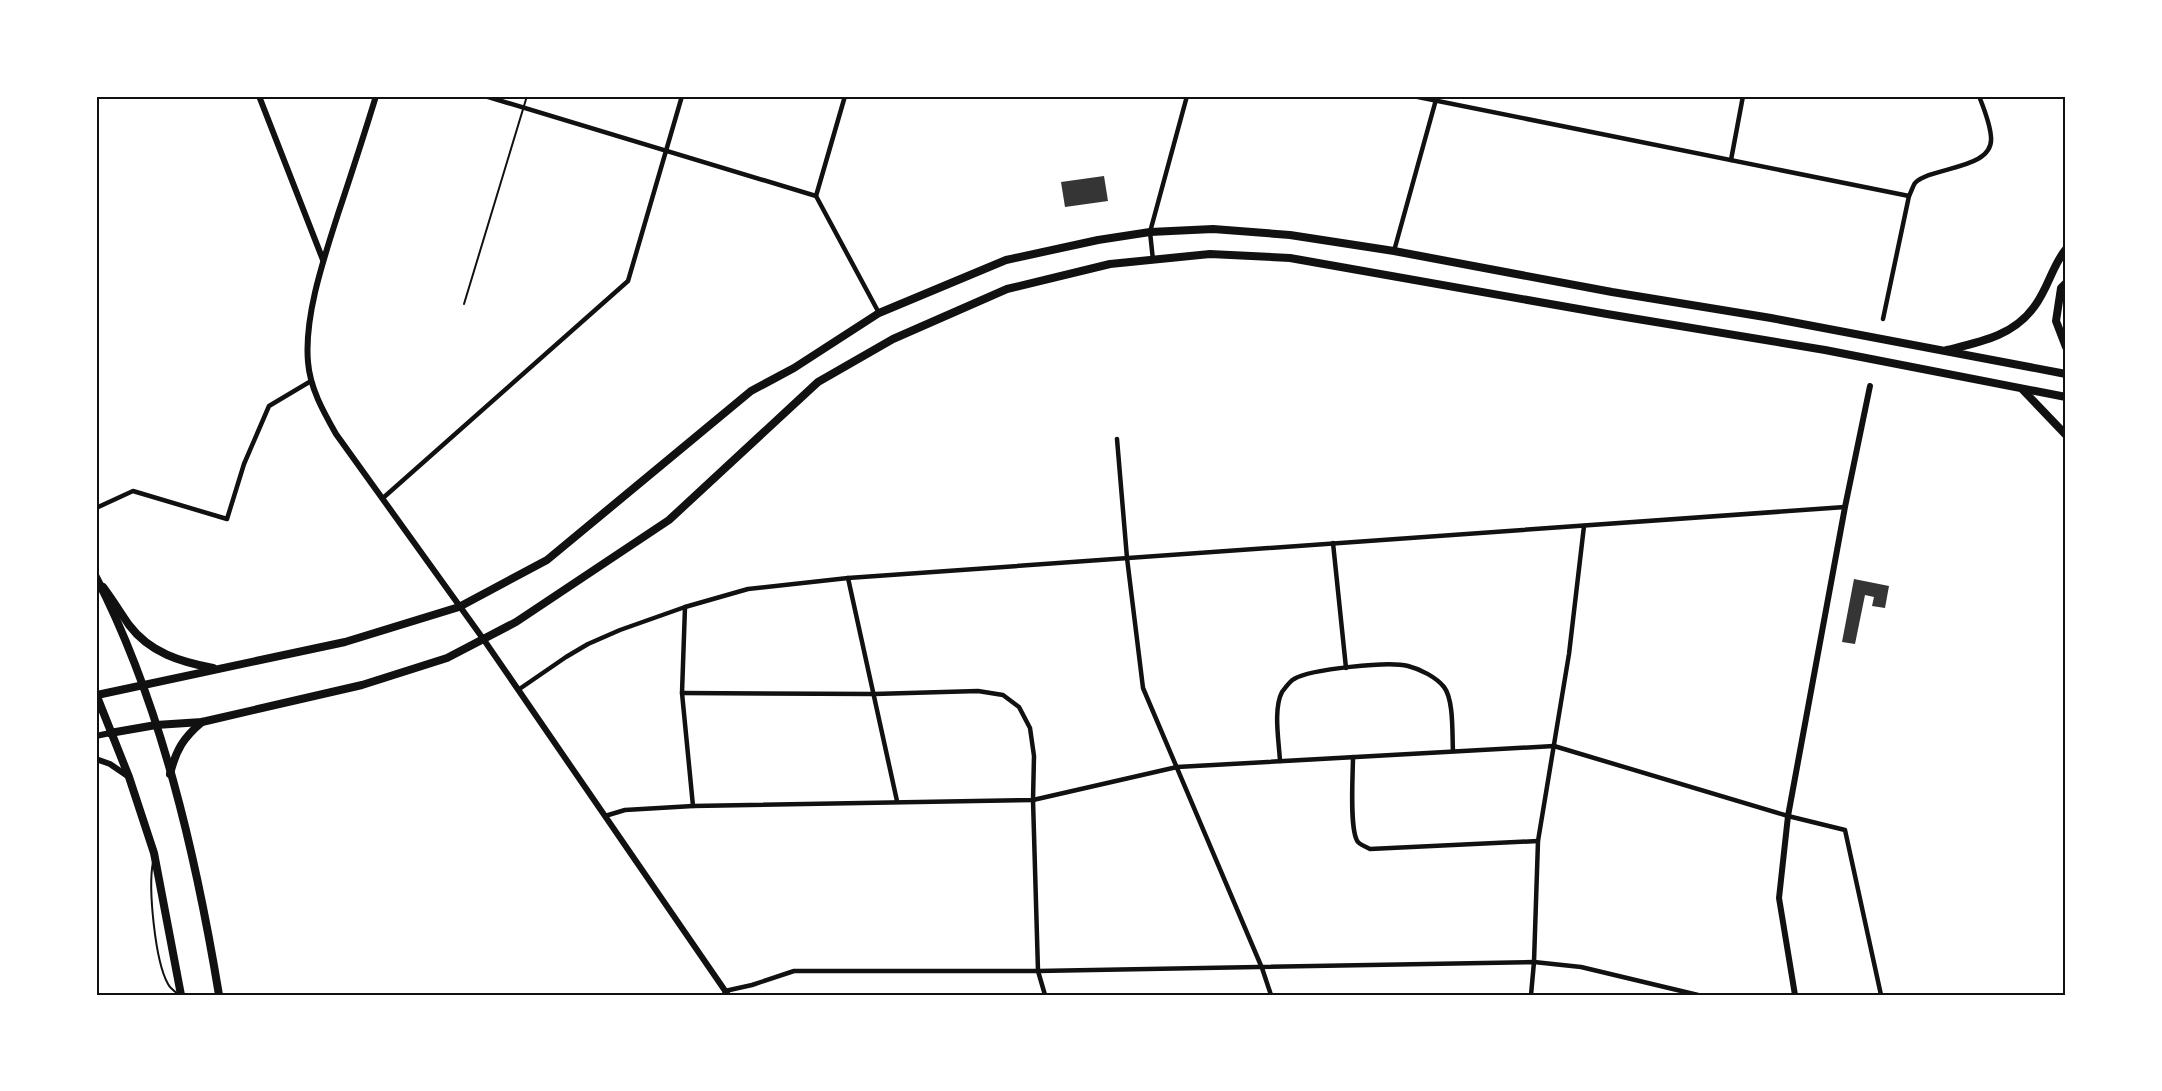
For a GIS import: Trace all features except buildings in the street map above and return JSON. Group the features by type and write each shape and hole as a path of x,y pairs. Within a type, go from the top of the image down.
{"main road":[{"path":"180,995 154,854 129,777 96,695 345,642 459,607 547,560 752,391 794,368 879,313 1006,260 1098,240 1150,232 1213,229 1290,235 1394,251 1612,292 1771,318 2066,374"},
{"path":"1943,351 1992,340 2014,327 2034,307 2057,259 2066,249"},
{"path":"110,733 156,725 202,722 362,685 447,658 516,622 669,520 818,382 894,339 1007,289 1110,264 1210,254 1290,258 1607,315 1825,350 2066,397"},
{"path":"2066,283 2061,288 2056,321 2066,347"},
{"path":"2022,389 2066,435"},
{"path":"97,578 141,639 153,648 187,663 218,669"},
{"path":"97,578 144,686 156,725 196,871 219,995"},
{"path":"170,775 175,756 187,735 202,722"}],"street":[{"path":"259,96 323,261"},
{"path":"376,96 323,261 308,332 308,362 311,381 320,405 336,434 484,640 726,993 794,971 1038,971 1534,962 1581,967 1698,995"},
{"path":"485,96 816,196"},
{"path":"383,498 628,281 682,96"},
{"path":"845,96 816,196 879,313"},
{"path":"1153,260 1150,232 1186,96"},
{"path":"1413,96 1437,98 1909,196"},
{"path":"1731,160 1743,96"},
{"path":"1883,319 1909,196 1915,183 1934,174 1977,160 1985,153 1992,140 1979,96"},
{"path":"1394,251 1437,98"},
{"path":"96,508 133,491 227,519 244,464 269,405 311,381"},
{"path":"1795,995 1779,898 1788,816 1845,507 1870,386"},
{"path":"1117,439 1127,558 1143,688 1262,968 1271,995"},
{"path":"518,690 566,657 620,630 748,589 848,578 1845,507"},
{"path":"1531,995 1538,841 1569,654 1584,526"},
{"path":"1333,543 1346,668"},
{"path":"848,578 897,801"},
{"path":"685,608 682,693 693,806"},
{"path":"1280,761 1278,717 1281,693 1292,680 1310,672 1346,668 1406,665 1433,678 1445,688 1449,701 1453,751"},
{"path":"682,693 874,694 978,691 1002,695 1019,707 1030,728 1034,756 1033,800 1038,971 1045,995"},
{"path":"96,736 110,733"},
{"path":"605,816 625,810 693,806 1033,800 1177,767 1554,746 1788,816 1845,830 1881,995"},
{"path":"1353,757 1355,836 1359,843 1370,849 1538,841"},
{"path":"96,759 110,764 129,777"}],"lane":[{"path":"464,304 526,96"},
{"path":"154,854 150,889 160,957 168,986 180,995"}]}
